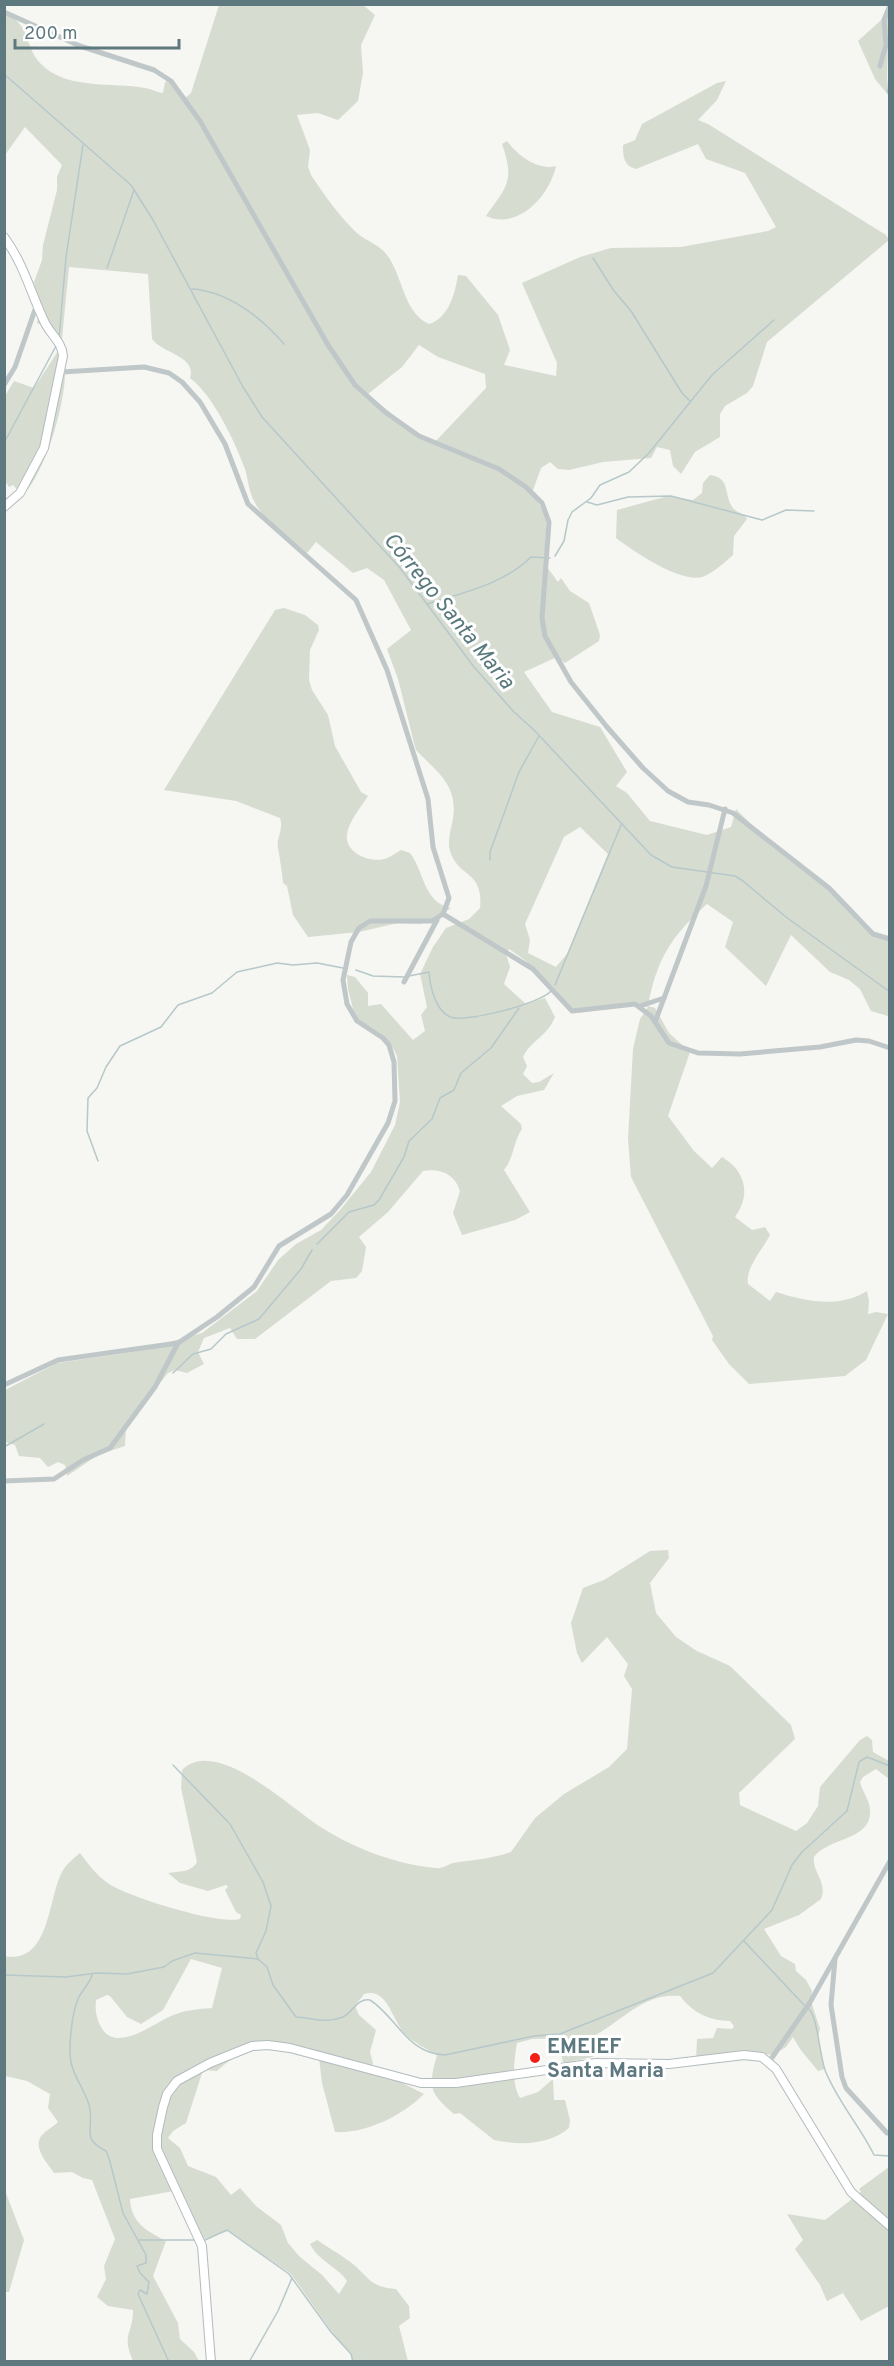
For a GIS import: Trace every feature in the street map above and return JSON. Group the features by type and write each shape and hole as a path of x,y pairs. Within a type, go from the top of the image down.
{"street":[{"path":"880,66 886,45 884,20 889,6"},
{"path":"4,12 80,46 154,70 171,81 200,121 328,345 355,385 385,412 419,436 499,469 526,487 542,503 549,522 542,626 554,656 582,697 643,768 668,791 688,802 725,809 829,888 873,934 890,939"},
{"path":"4,237 21,263 37,304 60,343 63,356 62,372 44,448 27,482 4,507"},
{"path":"4,385 15,367 37,304"},
{"path":"62,372 136,366 157,369 182,382 200,402 225,444 248,504 356,600 387,670 429,804 433,847 448,894 442,914 404,982"},
{"path":"655,1022 710,873 725,809"},
{"path":"442,914 533,969 572,1011 626,1004 640,1006 664,998"},
{"path":"4,1385 38,1367 67,1358 178,1343 217,1317 254,1287 276,1250 328,1218 347,1195 390,1119 395,1101 394,1062 389,1046 383,1038 357,1021 347,1004 343,980 351,942 359,927 370,921 425,923 442,914"},
{"path":"640,1006 655,1022 669,1043 698,1053 741,1054 820,1047 856,1040 869,1041 890,1048"},
{"path":"4,1481 54,1479 83,1460 110,1448 155,1388 178,1343"},
{"path":"770,2062 804,2014 890,1861"},
{"path":"836,1954 831,2005 842,2077 846,2088 886,2133"},
{"path":"211,2361 202,2246 194,2224 162,2163 156,2144 167,2094 177,2081 189,2073 247,2047 268,2045 421,2083 456,2083 596,2063 669,2064 744,2055 762,2057 770,2062 782,2078 851,2192 890,2226"}],"shaded area":[{"path":"219,5 363,5 375,15 361,45 363,73 358,101 338,120 318,113 297,115 310,150 308,167 311,175 332,206 350,226 381,248 387,255 409,302 420,318 429,324 442,316 453,297 458,275 466,276 498,315 510,350 504,365 556,376 557,363 522,283 580,257 611,248 681,247 768,231 776,227 745,173 706,159 698,144 636,169 629,166 625,160 623,145 635,140 642,124 717,83 726,81 717,100 698,120 708,124 886,235 889,240 767,342 753,386 747,393 725,406 720,414 720,437 695,452 681,474 673,466 670,450 657,447 651,458 603,462 569,470 558,469 550,462 541,468 532,493 547,517 544,563 558,582 561,578 570,591 589,603 600,635 599,641 565,663 557,657 524,672 552,712 600,727 627,772 616,786 627,793 650,821 707,835 731,827 736,809 773,846 828,885 870,931 889,938 888,1016 871,1011 860,989 849,980 830,972 791,935 766,986 725,947 733,922 707,904 684,927 667,949 656,974 648,1006 655,1008 669,1033 690,1052 668,1116 694,1151 712,1168 722,1157 736,1169 744,1184 744,1192 740,1209 735,1217 752,1230 765,1227 770,1235 752,1265 748,1284 770,1301 776,1292 798,1298 833,1302 856,1297 867,1291 868,1314 876,1312 888,1314 866,1360 845,1376 749,1384 729,1364 712,1340 713,1336 631,1177 628,1139 633,1049 640,1019 648,1007 635,1005 577,1013 538,972 509,949 506,954 510,967 504,984 526,1004 545,998 555,1017 548,1029 530,1046 523,1057 527,1066 523,1074 532,1083 539,1082 554,1073 544,1090 517,1096 501,1106 521,1124 522,1129 504,1170 530,1212 515,1220 462,1235 453,1213 460,1191 458,1185 451,1176 441,1172 423,1171 388,1212 359,1237 366,1247 362,1271 356,1278 331,1281 255,1339 237,1339 230,1328 204,1338 198,1352 204,1364 187,1373 175,1370 168,1373 126,1426 125,1446 98,1455 67,1476 65,1465 58,1462 48,1467 40,1458 19,1456 15,1445 5,1442 5,1390 57,1363 133,1352 202,1333 257,1291 278,1260 296,1244 321,1230 340,1210 371,1172 395,1125 400,1102 397,1056 391,1044 361,1023 354,1013 347,975 355,977 368,993 368,1006 381,1004 413,1040 425,1031 421,1015 427,1007 420,974 433,947 446,928 469,919 480,908 478,887 454,860 450,851 449,839 454,807 449,788 439,773 416,750 398,679 387,649 411,630 384,580 367,568 353,573 316,542 307,553 258,509 252,497 245,469 229,433 215,407 190,378 189,365 152,339 148,274 69,267 62,339 53,330 37,323 40,310 34,282 42,260 43,245 57,190 57,177 62,165 25,127 5,155 5,13 20,24 35,57 41,64 63,78 90,84 132,86 163,93 165,82 168,81 185,98 191,93","holes":["419,345 438,357 485,374 486,388 435,442 410,429 368,394 402,367","580,827 608,854 567,954 556,967 528,953 530,940 525,924 564,837"]},
{"path":"889,13 887,78 889,96 875,79 858,41"},
{"path":"507,141 528,161 542,166 556,166 547,188 531,208 510,219 498,219 486,216 507,183 508,167 502,144"},
{"path":"58,351 62,351 65,364 65,382 56,426 40,469 22,495 13,485 9,487 5,481 5,396 14,381 34,388"},
{"path":"710,475 722,480 731,505 747,519 734,536 733,555 714,571 702,577 693,578 670,571 616,538 617,510 668,496 693,500 702,493 703,483"},
{"path":"284,608 305,615 318,625 319,630 310,650 309,680 312,690 328,715 335,746 361,792 368,796 348,829 347,841 354,851 366,858 379,860 401,850 410,853 435,900 451,908 431,921 420,924 398,923 359,932 308,937 293,915 287,886 283,883 278,844 280,818 236,801 164,790 275,610"},
{"path":"668,1550 669,1558 650,1583 656,1613 676,1637 697,1651 730,1666 791,1725 795,1739 739,1793 740,1805 796,1831 807,1823 818,1806 820,1787 860,1740 867,1736 872,1740 873,1752 889,1761 889,1779 876,1769 863,1777 860,1782 870,1809 869,1819 864,1827 814,1857 815,1868 823,1888 821,1899 799,1915 764,1929 781,1956 795,1964 796,1971 806,1980 812,1991 811,2001 820,2029 818,2037 825,2069 818,2071 793,2037 786,2047 773,2055 754,2053 696,2060 697,2039 713,2038 717,2028 732,2029 734,2026 730,2021 702,2015 680,1996 655,1998 594,2036 593,2057 563,2063 559,2038 532,2039 517,2043 514,2078 520,2098 538,2092 553,2079 554,2100 565,2100 570,2120 569,2128 552,2138 533,2143 504,2142 494,2140 460,2113 454,2114 435,2095 432,2075 437,2055 405,2034 389,2006 379,1995 364,1994 355,2006 359,2015 376,2030 370,2052 373,2063 370,2072 389,2076 424,2094 405,2110 371,2127 335,2132 322,2083 319,2058 278,2049 253,2050 229,2061 217,2071 203,2070 186,2123 173,2131 168,2138 180,2148 188,2166 216,2177 231,2195 240,2188 256,2206 281,2225 288,2243 339,2294 347,2281 313,2250 310,2244 317,2240 349,2261 369,2280 380,2286 396,2289 409,2306 410,2318 399,2326 408,2361 353,2361 351,2353 337,2339 291,2274 228,2231 204,2239 179,2190 130,2199 133,2214 141,2225 166,2241 153,2276 178,2323 180,2339 194,2352 199,2361 133,2361 128,2339 133,2310 108,2306 97,2297 106,2279 104,2266 115,2239 92,2180 72,2172 54,2173 42,2156 39,2147 41,2136 58,2122 48,2108 50,2094 27,2081 5,2076 4,1956 19,1956 30,1951 38,1941 61,1874 80,1853 109,1884 135,1896 194,1914 229,1920 240,1919 241,1915 236,1912 225,1890 228,1887 226,1885 208,1891 180,1883 168,1873 188,1870 197,1862 181,1788 182,1770 197,1762 214,1762 234,1768 254,1779 336,1836 392,1860 438,1868 511,1852 535,1818 564,1794 609,1767 627,1749 632,1689 624,1676 628,1664 607,1637 582,1663 577,1653 571,1623 583,1588 604,1580 650,1551","holes":["191,1959 222,1968 212,2008 176,2014 134,2035 125,2037 116,2038 108,2035 99,2024 96,2000 110,1996 127,2017 141,2024 163,2010"]},
{"path":"889,2167 889,2306 861,2321 843,2293 827,2301 820,2285 795,2249 803,2240 787,2214 825,2220 861,2192 859,2189"},
{"path":"4,2188 24,2240 9,2292 4,2292"}],"waterway":[{"name":"Córrego Santa Maria","path":"4,74 131,185 153,220 243,387 262,417 400,568 474,667 651,855 672,867 735,876 786,917 890,992"},
{"path":"59,338 66,257 83,145"},
{"path":"107,268 134,190"},
{"path":"593,258 614,291 631,311 682,393 690,401"},
{"path":"192,289 218,295 242,307 265,324 284,344"},
{"path":"555,556 564,541 572,512 591,498 600,485 629,472 649,453 712,375 774,320"},
{"path":"4,443 56,346"},
{"path":"587,502 597,505 628,497 671,496 762,520 786,510 814,511"},
{"path":"427,604 495,581 531,557 550,558"},
{"path":"490,860 490,852 519,772 539,736"},
{"path":"555,985 621,825"},
{"path":"98,1161 87,1131 88,1098 97,1088 106,1067 120,1046 161,1027 178,1005 212,993 237,972 277,963 293,965 317,963 343,968"},
{"path":"356,970 373,976 404,977"},
{"path":"409,976 429,972 432,991 437,1003 445,1014 458,1018 485,1015 518,1007 551,991"},
{"path":"317,1244 349,1212 374,1205 379,1200 404,1157 409,1141 432,1119 440,1098 454,1090 461,1073 491,1048 519,1008"},
{"path":"173,1373 193,1354 211,1349 226,1334 259,1319 301,1269 312,1250"},
{"path":"4,1447 44,1424"},
{"name":"Córrego Santa Maria","path":"4,1975 66,1977 97,1973 127,1974 164,1967 172,1961 195,1953 258,1959 267,1967 273,1985 296,2017 337,2019 346,2015 362,2001 370,2000 388,2015 411,2041 432,2053 445,2055 534,2036 560,2034 713,1973 772,1910 792,1865 802,1852 847,1811 859,1762 867,1757 890,1766"},
{"path":"173,1765 230,1824 263,1882 271,1906 266,1931 256,1953 258,1958"},
{"path":"744,1941 804,2005"},
{"name":"Córrego Santa Maria","path":"92,1975 78,1999 74,2013 70,2040 71,2062 90,2109 91,2139 106,2151 123,2213 146,2255 146,2263 137,2266 149,2282 147,2294 140,2290 138,2294 169,2362"},
{"path":"808,2008 814,2019 825,2070 836,2092 874,2155 890,2156"},
{"path":"205,2240 227,2230 289,2274 331,2332 351,2354 353,2362"},
{"path":"139,2240 195,2240"},
{"path":"249,2362 278,2311 292,2278"}],"place":[{"name":"EMEIEF Santa Maria","path":"535,2058"}]}
